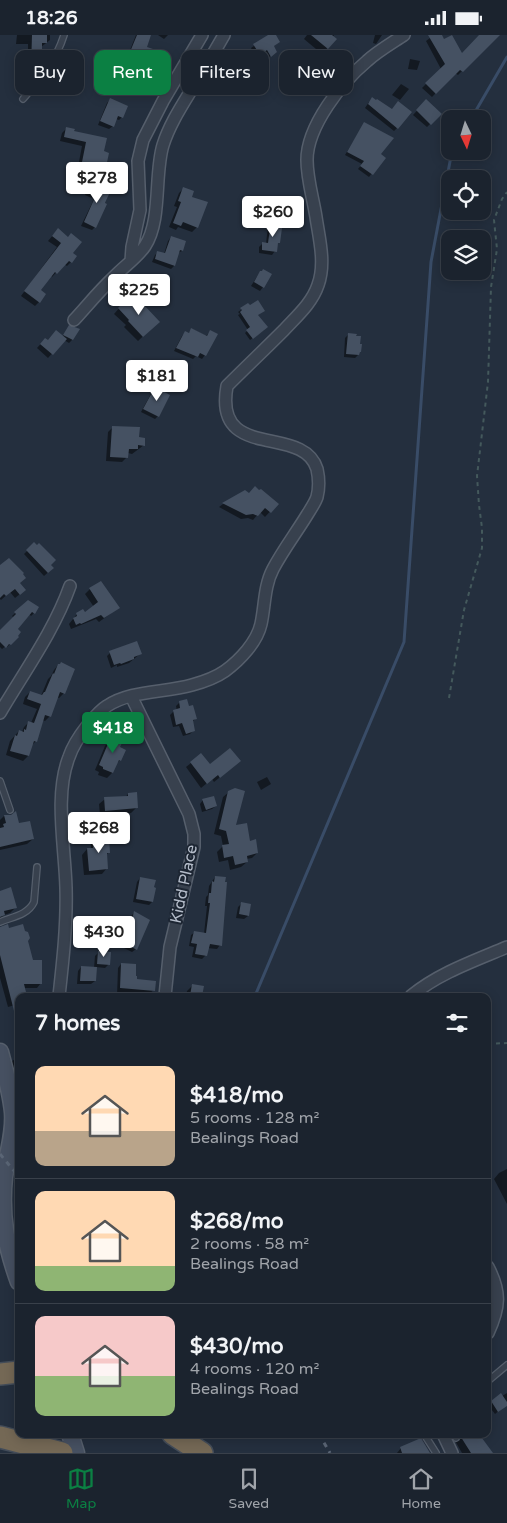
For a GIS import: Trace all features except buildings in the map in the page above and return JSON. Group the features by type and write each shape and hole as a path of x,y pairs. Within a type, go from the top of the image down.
{"highway":[{"path":"0,1374 15,1372"},
{"path":"0,1437 62,1453"},
{"path":"179,1438 202,1453"}],"main road":[{"path":"0,1052 15,1109"},
{"path":"15,1118 4,1176 1,1205 7,1264 15,1276"},
{"path":"71,1438 76,1453"}],"street":[{"path":"131,261 140,210 138,161 143,139 202,35"},
{"path":"74,320 110,280 146,245 154,219 161,155 166,134 224,35"},
{"path":"59,993 66,926 62,784 65,769 75,744 98,712 107,705 131,695 186,687 206,681 223,673 238,661 251,644 260,627 266,589 272,572 316,498 318,473 315,463 308,453 296,448 259,439 243,433 233,426 228,418 226,407 227,386 304,308 315,293 319,283 322,271 321,249 307,159 310,142 317,126 331,101 351,76 367,61 404,35"},
{"path":"0,713 55,621 70,586"},
{"name":"Kidd Place","path":"131,695 189,814 194,834 194,847 170,947 165,993"},
{"path":"415,993 433,981 507,947"},
{"path":"491,1274 502,1297 491,1327"},
{"path":"445,1438 452,1453"}],"lane":[{"path":"23,99 46,72 60,48 64,35"},
{"path":"0,781 10,809"},
{"path":"0,922 28,911 32,907 37,867"},
{"path":"491,1378 507,1365"},
{"path":"427,1438 436,1453"}],"path":[{"path":"449,698 464,610 482,548 477,476 488,382 491,287 497,249 494,219 499,205 507,192"},
{"path":"491,1044 507,1043"}],"waterway":[{"path":"476,110 507,57"},
{"path":"256,993 404,642 431,262 450,160"}],"railway":[{"path":"0,1154 15,1172"},
{"path":"321,1438 330,1453"}]}
